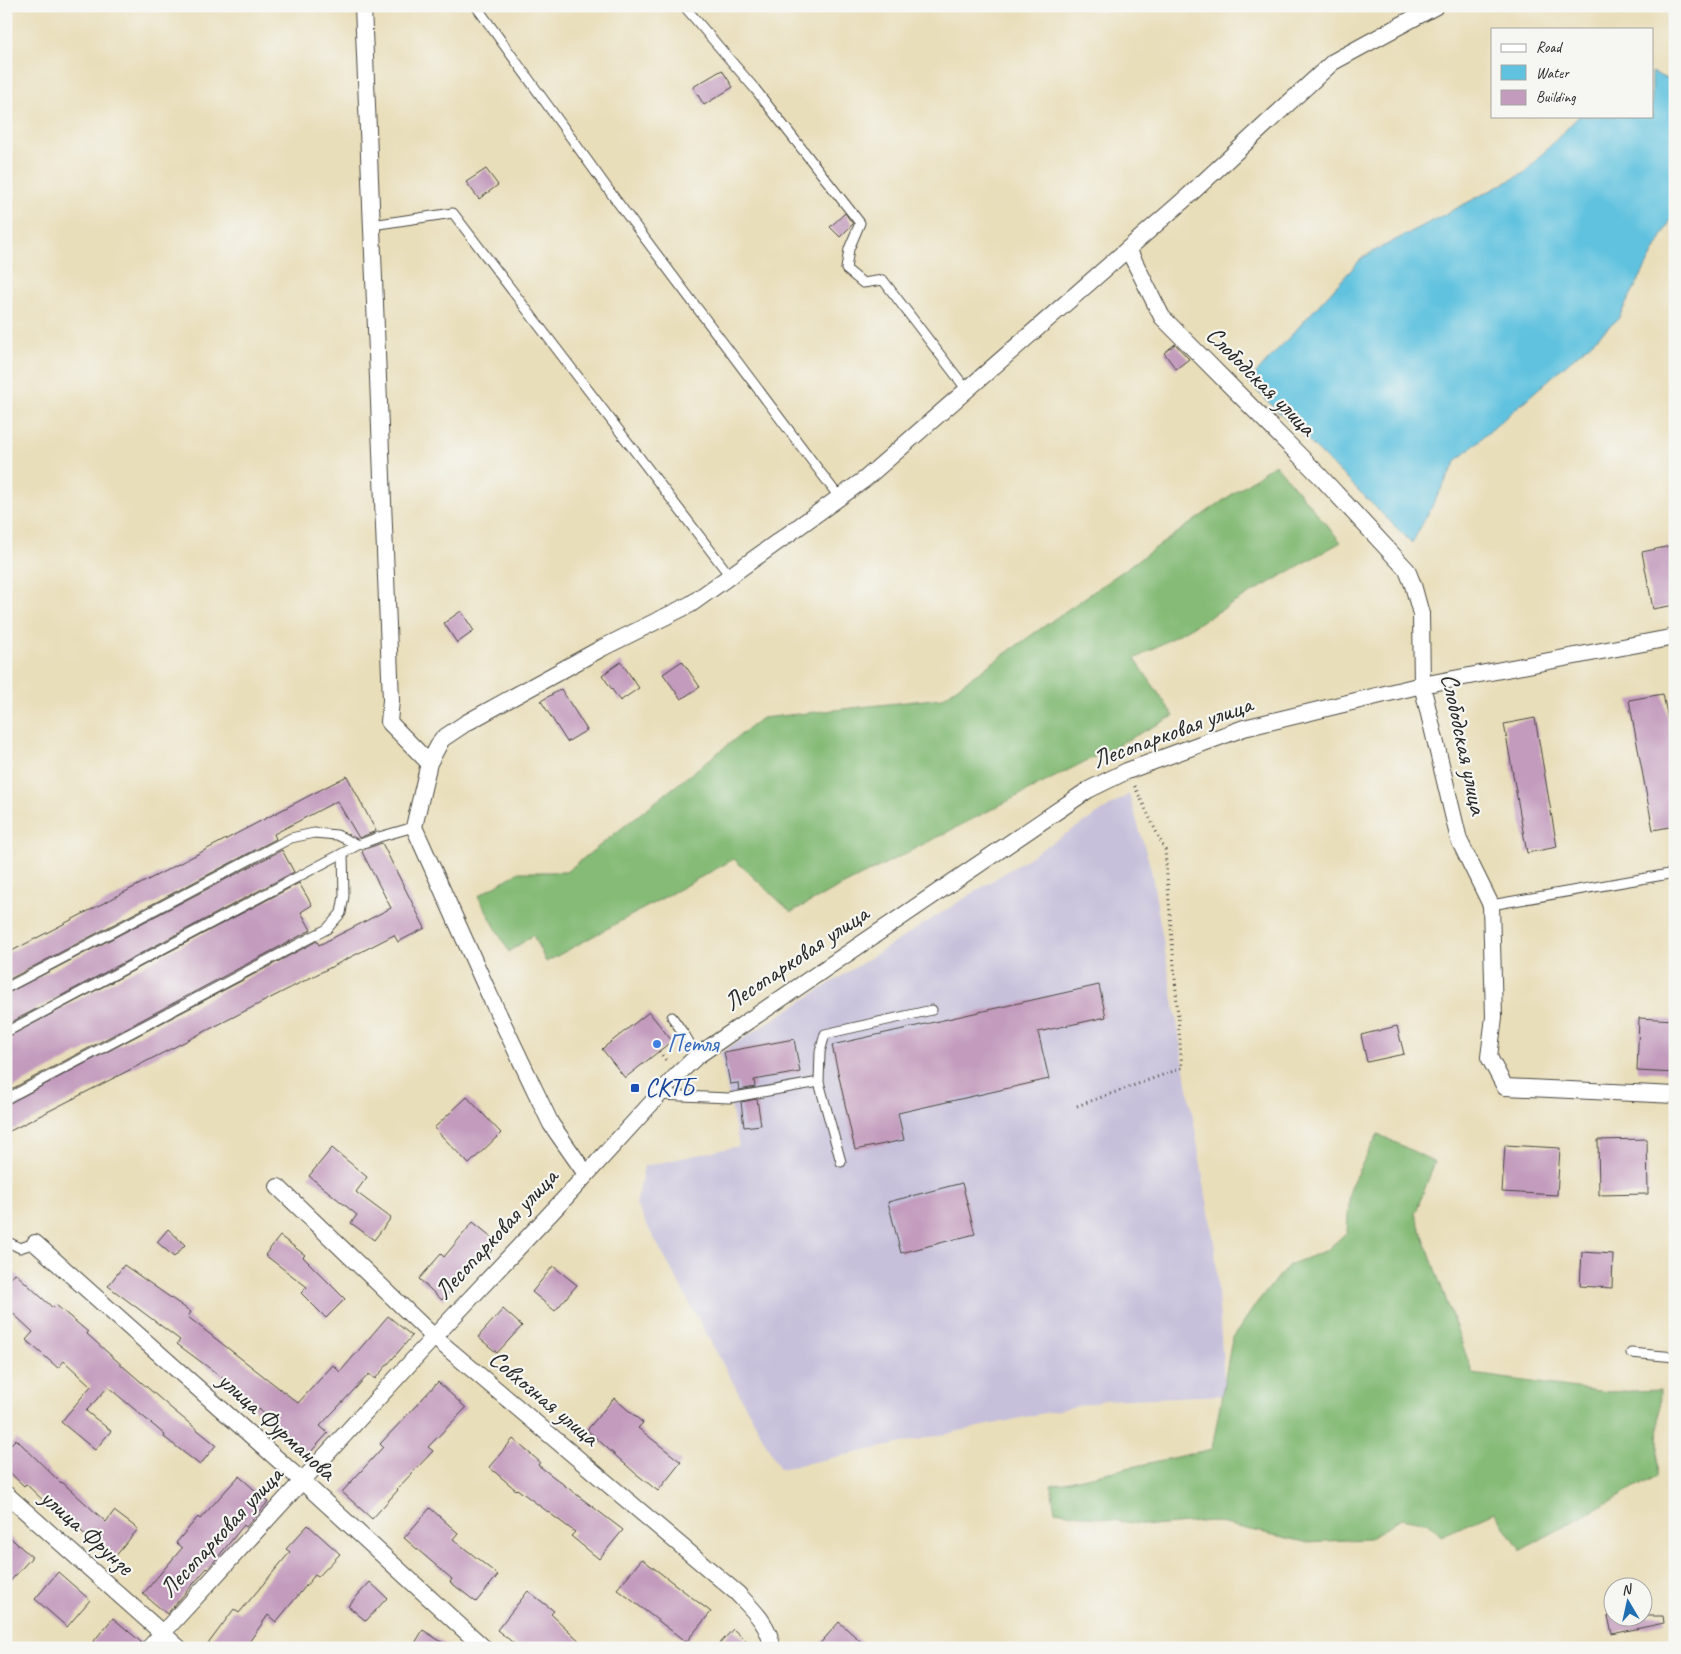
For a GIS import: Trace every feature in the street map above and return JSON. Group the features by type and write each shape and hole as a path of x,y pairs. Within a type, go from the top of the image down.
{"street":[{"path":"364,6 391,700 389,722 429,763"},
{"path":"586,1174 551,1124 489,994 414,827 429,763 442,740 466,723 602,648 691,604 865,479 1186,198 1332,62 1434,7"},
{"name":"Слободская улица","path":"1128,249 1162,317 1320,475 1407,570 1413,585 1420,614 1422,685 1459,840 1491,905 1494,1017 1489,1057 1505,1087 1675,1095"},
{"name":"Лесопарковая улица","path":"149,1648 658,1094 697,1056 1088,790 1127,771 1244,728 1422,685 1667,639"},
{"name":"Совхозная улица","path":"278,1187 434,1337 737,1593 758,1615 772,1638 772,1648"},
{"name":"улица Фурманова","path":"34,1243 302,1481 484,1648"},
{"name":"улица Фрунзе","path":"6,1494 179,1648"}],"lane":[{"path":"476,6 619,204 840,497"},
{"path":"684,6 756,89 860,223 849,249 846,269 863,283 883,280 967,390"},
{"path":"372,225 452,213 730,576"},
{"path":"1667,639 1675,629"},
{"path":"6,1032 358,845 414,827"},
{"path":"6,988 290,838 314,833 337,834 358,845"},
{"path":"6,1099 327,929 341,914 344,896 343,853"},
{"path":"1491,905 1675,873"},
{"path":"840,1162 819,1082 820,1052 826,1034 932,1010"},
{"path":"672,1017 697,1056"},
{"path":"658,1094 729,1098 819,1082"},
{"path":"6,1241 20,1248 34,1243"},
{"path":"1631,1354 1675,1357"}],"path":[{"path":"1077,1106 1182,1068 1165,850 1127,771"}],"shaded area":[{"path":"1129,794 1151,869 1215,1248 1225,1395 1106,1400 780,1469 636,1205 644,1166 739,1146 720,1053"}],"green space":[{"path":"1275,464 1341,542 1135,659 1174,716 791,912 734,859 546,962 533,935 509,952 478,896 519,872 566,872 762,718 942,698"},
{"path":"1378,1134 1435,1162 1415,1214 1473,1374 1606,1392 1660,1390 1657,1476 1521,1550 1495,1512 1441,1536 1429,1523 1401,1518 1369,1539 1305,1542 1211,1521 1152,1526 1055,1511 1051,1485 1212,1449 1232,1339 1258,1301 1289,1265 1327,1250 1347,1232 1350,1187"}],"water":[{"path":"1654,73 1675,83 1675,212 1618,319 1457,460 1412,543 1248,382 1363,257 1524,173 1577,118 1654,118"}],"building":[{"path":"722,70 733,87 704,105 693,87"},
{"path":"486,169 498,185 479,199 466,182"},
{"path":"845,213 853,224 840,237 830,227"},
{"path":"1175,344 1189,359 1176,369 1164,353"},
{"path":"1675,545 1675,605 1653,609 1642,552"},
{"path":"461,611 474,631 457,643 444,623"},
{"path":"682,661 700,687 681,699 663,674"},
{"path":"621,662 639,688 620,701 602,675"},
{"path":"561,689 587,730 567,742 541,701"},
{"path":"1663,694 1675,755 1675,826 1653,830 1629,700"},
{"path":"1535,718 1557,847 1527,853 1504,724"},
{"path":"347,776 376,831 359,838 337,801 274,834 276,839 6,981 6,954"},
{"path":"382,843 425,928 398,942 394,935 6,1133 6,1105 317,941 319,945 391,908 362,852 365,849"},
{"path":"282,850 294,872 6,1025 6,994"},
{"path":"299,883 312,905 301,912 311,930 6,1092 6,1038"},
{"path":"1099,985 1106,1017 1038,1032 1049,1079 898,1113 904,1140 855,1150 832,1045"},
{"path":"649,1012 672,1041 625,1078 602,1049"},
{"path":"1639,1018 1675,1020 1675,1073 1637,1071"},
{"path":"1397,1026 1404,1054 1367,1062 1361,1035"},
{"path":"794,1039 800,1072 754,1080 755,1087 739,1090 738,1083 730,1084 724,1052"},
{"path":"467,1097 501,1133 469,1164 434,1128"},
{"path":"757,1099 761,1125 744,1127 741,1102"},
{"path":"1647,1139 1648,1194 1599,1195 1598,1140"},
{"path":"1505,1145 1560,1148 1557,1195 1502,1192"},
{"path":"332,1148 367,1177 356,1192 391,1218 374,1240 351,1223 357,1215 309,1176"},
{"path":"962,1183 975,1234 901,1253 888,1202"},
{"path":"473,1222 498,1242 485,1259 481,1256 442,1300 419,1279 441,1254 444,1257"},
{"path":"168,1229 185,1245 174,1257 157,1242"},
{"path":"280,1236 305,1255 303,1257 345,1299 326,1318 301,1293 307,1287 265,1255"},
{"path":"1582,1252 1613,1254 1612,1288 1580,1286"},
{"path":"124,1265 191,1312 188,1317 298,1403 333,1365 340,1372 388,1316 412,1336 375,1379 369,1374 320,1426 328,1433 308,1455 259,1409 257,1411 221,1382 224,1379 177,1344 180,1340 108,1286"},
{"path":"553,1266 577,1285 555,1311 532,1292"},
{"path":"15,1273 53,1308 56,1305 88,1332 87,1334 125,1368 216,1445 200,1465 164,1437 165,1435 108,1387 86,1411 111,1431 95,1450 61,1422 91,1386 64,1361 58,1368 26,1340 33,1332 6,1307 6,1283"},
{"path":"503,1309 522,1326 497,1353 478,1337"},
{"path":"438,1382 466,1408 428,1447 433,1451 372,1519 342,1492 383,1447 380,1444"},
{"path":"614,1398 643,1423 638,1428 681,1462 658,1491 587,1430"},
{"path":"16,1439 61,1483 106,1522 114,1511 138,1529 114,1558 71,1523 69,1525 26,1484 24,1486 6,1469 6,1449"},
{"path":"513,1439 540,1462 538,1465 623,1530 599,1559 571,1536 575,1532 516,1490 489,1467"},
{"path":"239,1476 268,1502 246,1527 244,1525 208,1569 167,1614 143,1594 182,1548 176,1543 198,1517 200,1519"},
{"path":"430,1508 458,1533 453,1539 498,1575 476,1602 450,1582 452,1579 404,1538"},
{"path":"308,1525 340,1554 318,1577 315,1575 276,1622 268,1615 245,1648 205,1648 234,1609 239,1613 290,1552 286,1549"},
{"path":"6,1534 32,1557 6,1586"},
{"path":"642,1559 711,1612 686,1642 617,1589"},
{"path":"58,1572 90,1600 67,1627 35,1599"},
{"path":"370,1582 387,1598 366,1621 348,1606"},
{"path":"528,1591 554,1611 551,1614 587,1648 520,1648 497,1630"},
{"path":"1654,1616 1663,1616 1664,1623 1654,1625"},
{"path":"113,1618 141,1642 139,1648 88,1648"},
{"path":"839,1622 868,1648 816,1648"},
{"path":"1610,1626 1650,1626 1612,1634"},
{"path":"733,1629 754,1648 716,1648"},
{"path":"423,1630 451,1648 412,1648"}],"place":[{"name":"Петля","path":"657,1044"},
{"name":"СКТБ","path":"635,1088"}]}
